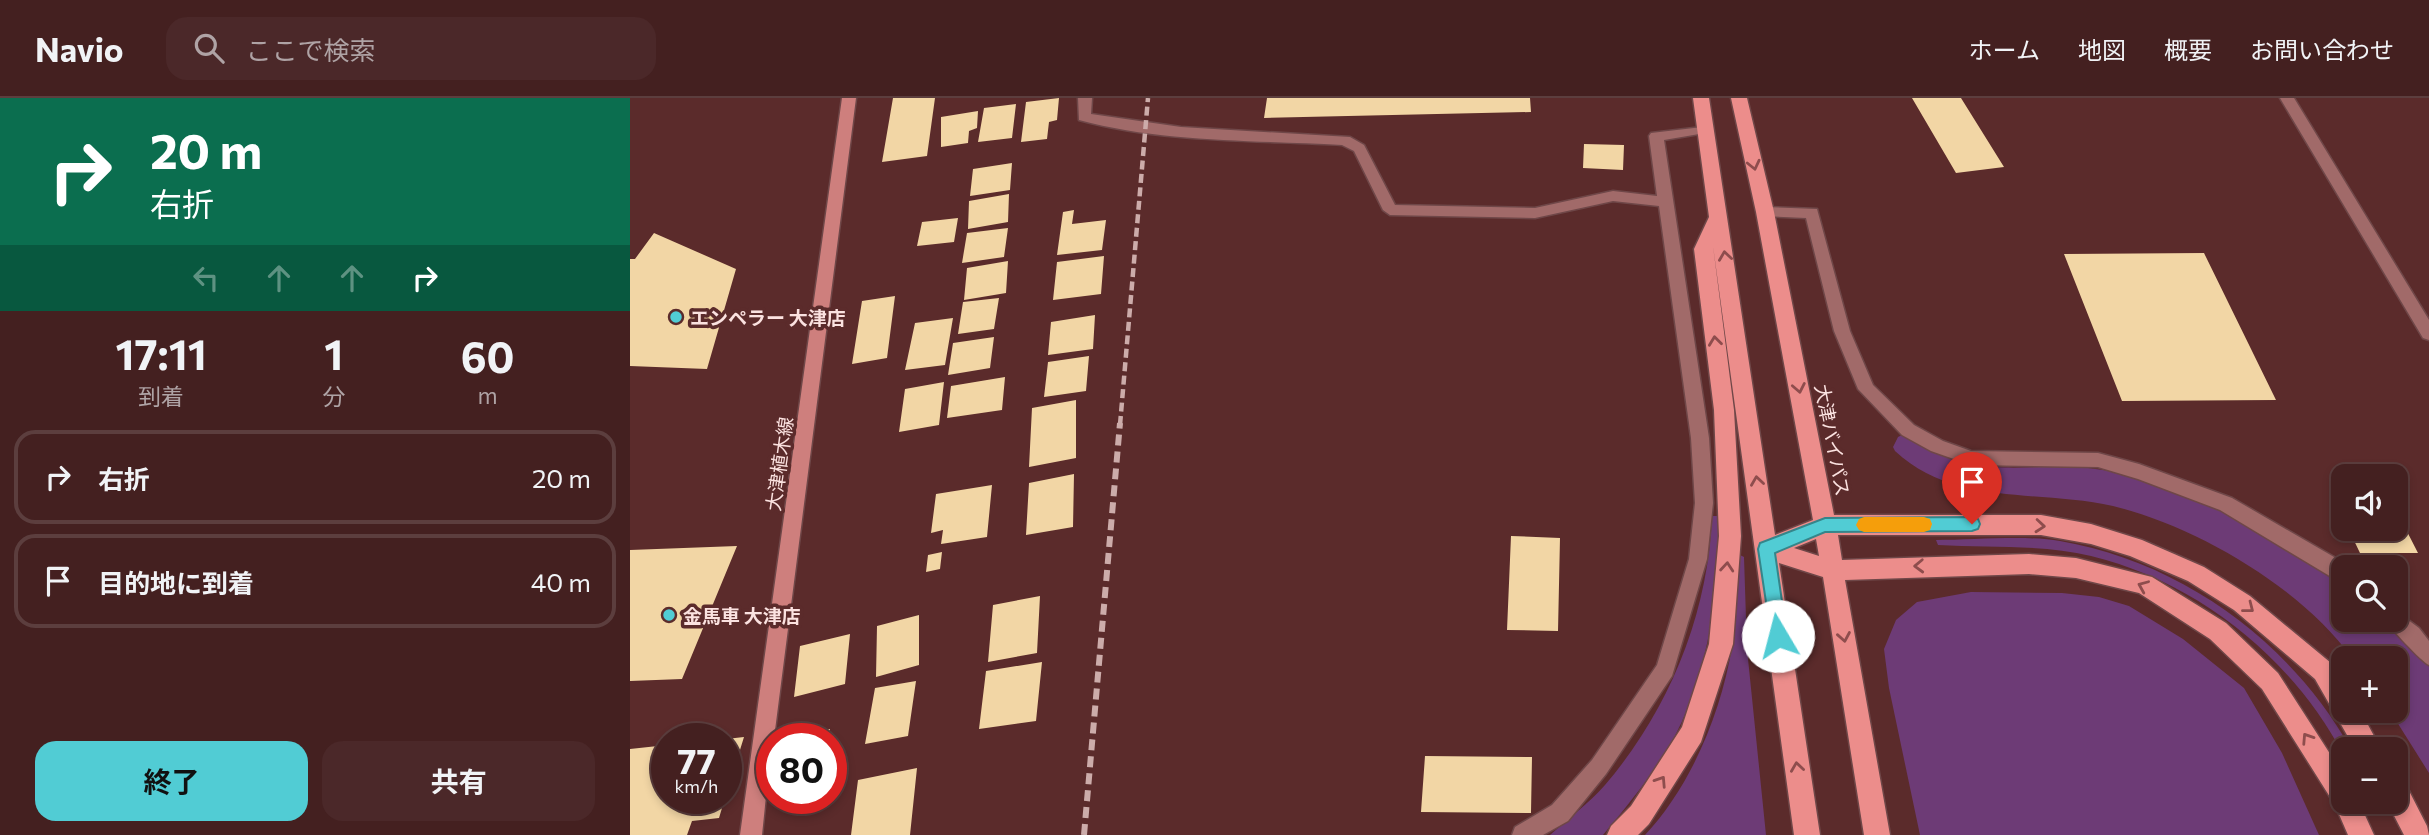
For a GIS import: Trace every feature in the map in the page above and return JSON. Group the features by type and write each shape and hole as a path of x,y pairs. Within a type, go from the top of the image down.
{"highway":[{"path":"1702,98 1807,835"},
{"name":"大津バイパス","path":"1739,98 1765,212 1825,525 1877,835"},
{"path":"1620,835 1640,815 1692,733 1721,643 1730,536 1724,410 1703,248 1719,215"},
{"path":"1766,549 1825,525 2041,525 2091,534 2134,547 2196,574 2242,603 2323,671 2331,685"},
{"path":"1766,549 1832,570 2029,564 2076,568 2144,584 2218,631 2270,681 2331,777"},
{"path":"2351,814 2361,835"},
{"path":"2407,814 2418,835"}],"main road":[{"name":"大津植木線","path":"751,835 849,98"}],"street":[{"path":"1085,98 1084,117 1116,125 1183,132 1345,140 1359,148 1391,210 1535,213 1613,196 1666,202"},
{"path":"2287,98 2429,334"},
{"path":"1523,835 1560,813 1592,777 1665,669 1698,559 1704,503 1700,438 1656,136 1706,129"},
{"path":"1765,212 1812,213 1842,331 1866,389 1908,430 1937,446 1971,458 2098,460 2176,485 2255,519 2331,566"},
{"path":"2408,631 2429,656"}],"shaded area":[{"path":"1902,435 1920,441 1962,460 1985,466 2088,468 2156,483 2190,495 2255,527 2331,576 2331,632 2276,584 2212,544 2178,528 2113,506 1971,489 1944,481 1919,469 1895,451 1893,447"},
{"path":"1712,516 1719,516 1718,573 1714,603 1702,664 1683,721 1655,768 1603,835 1550,835 1605,785 1628,756 1666,693 1681,660 1703,589"},
{"path":"2046,539 2105,552 2148,567 2190,588 2229,613 2265,642 2297,674 2343,737 2333,737 2297,686 2269,656 2238,629 2168,584 2130,568 2072,552 1938,545 1936,540"},
{"path":"1736,556 1744,557 1747,649 1766,835 1645,835 1661,816 1690,771 1712,723 1732,647"},
{"path":"1971,592 2062,593 2099,597 2129,606 2183,639 2244,688 2282,753 2319,835 1920,835 1889,688 1884,649 1896,620 1917,602"},
{"path":"2331,632 2394,632 2429,666 2429,773 2398,723 2408,723 2408,646 2342,646"}],"building":[{"path":"893,98 935,98 927,156 882,162"},
{"path":"1059,98 1057,120 1049,122 1047,139 1021,142 1026,102"},
{"path":"1267,98 1530,98 1531,112 1264,118"},
{"path":"1912,98 1961,98 2004,167 1956,173"},
{"path":"1016,104 1012,138 978,142 984,108"},
{"path":"978,111 977,128 969,131 968,143 941,147 941,117"},
{"path":"1584,144 1624,145 1623,170 1583,168"},
{"path":"1012,163 1010,190 970,196 973,169"},
{"path":"1009,194 1008,222 968,229 969,201"},
{"path":"1074,210 1072,224 1106,220 1102,250 1057,255 1063,212"},
{"path":"958,218 954,242 917,246 922,222"},
{"path":"1008,228 1004,257 962,263 967,233"},
{"name":"エンペラー 大津店","path":"654,233 736,269 707,369 630,366 630,259 635,259"},
{"path":"2204,253 2276,400 2122,401 2064,254"},
{"path":"1104,256 1101,294 1053,300 1057,262"},
{"path":"1008,261 1006,293 964,300 967,268"},
{"path":"895,296 887,358 852,364 862,301"},
{"path":"999,298 994,329 958,334 963,302"},
{"path":"1095,315 1093,349 1048,355 1051,322"},
{"path":"953,318 945,365 905,370 915,323"},
{"path":"994,337 990,368 948,375 953,343"},
{"path":"1089,356 1086,391 1044,397 1048,362"},
{"path":"1005,377 1002,410 947,418 951,386"},
{"path":"944,382 939,425 899,432 905,389"},
{"path":"1076,400 1076,458 1029,467 1032,408"},
{"path":"1074,474 1073,527 1026,535 1029,483"},
{"path":"992,485 987,537 941,544 943,530 931,533 936,494"},
{"path":"2408,533 2418,553 2360,553 2354,541 2408,541"},
{"path":"1511,536 1560,538 1558,631 1507,630"},
{"name":"金馬車 大津店","path":"737,546 682,679 630,681 630,550"},
{"path":"942,552 940,569 926,572 928,555"},
{"path":"1040,596 1037,653 988,662 993,605"},
{"path":"919,615 919,665 876,677 877,626"},
{"path":"850,634 845,684 794,697 800,646"},
{"path":"1042,662 1036,721 979,729 986,671"},
{"path":"916,681 908,736 865,744 875,688"},
{"path":"651,747 651,814 720,814 719,818 692,821 687,835 630,835 630,749"},
{"path":"1425,756 1532,757 1531,813 1421,812"},
{"path":"917,768 910,835 851,835 858,780"}],"railway":[{"path":"1120,425 1148,98"},
{"path":"1084,835 1120,423"}],"slow traffic":[{"path":"1864,525 1924,524"}],"place":[{"name":"エンペラー 大津店","path":"676,317"},
{"name":"金馬車 大津店","path":"669,615"}],"route":[{"path":"1778,636 1766,549 1825,525 1972,524"}]}
